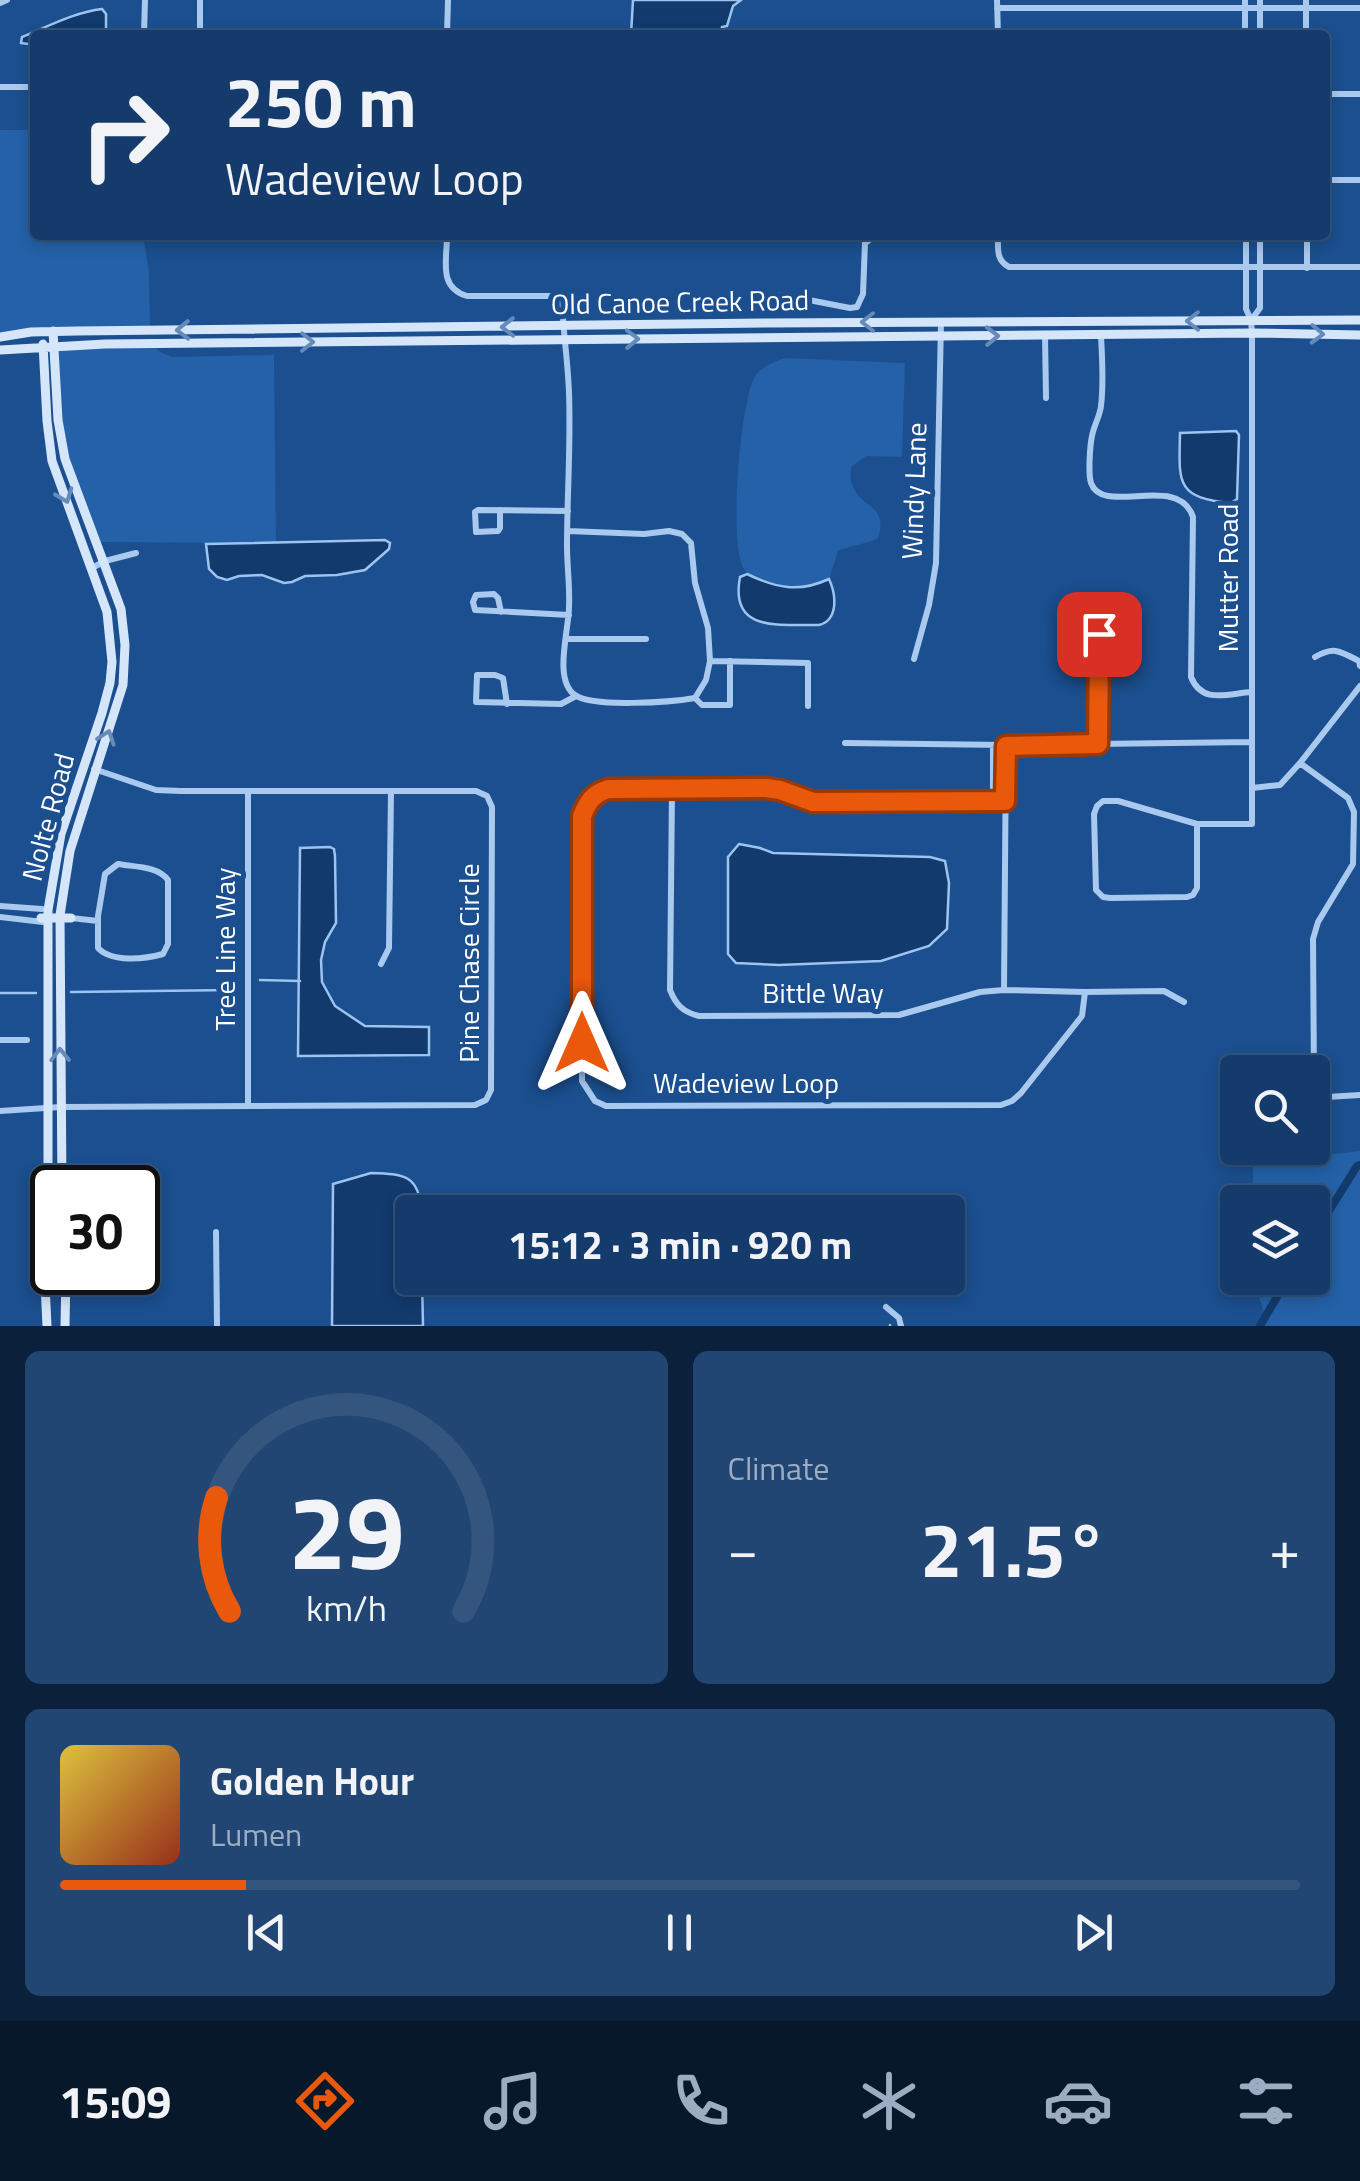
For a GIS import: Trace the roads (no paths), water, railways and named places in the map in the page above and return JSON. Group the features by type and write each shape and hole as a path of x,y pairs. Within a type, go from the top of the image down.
{"main road":[{"name":"Old Canoe Creek Road","path":"0,336 48,332 1360,320"},
{"path":"425,328 425,341"},
{"name":"Nolte Road","path":"48,332 65,460 121,609 126,646 122,684 70,852 61,905 53,916 59,974 62,1165"},
{"name":"Old Canoe Creek Road","path":"0,350 425,341 1360,335"},
{"name":"Nolte Road","path":"47,1326 43,1241 53,916 59,866 56,858 106,698 112,662 107,612 52,461 46,421 49,346"},
{"path":"64,1326 65,1295"}],"street":[{"path":"0,3 7,0"},
{"path":"144,30 145,0"},
{"path":"200,0 200,30"},
{"path":"448,0 448,30"},
{"path":"998,30 998,4 1306,4 1360,8"},
{"path":"1245,4 1245,30"},
{"path":"1260,4 1260,30"},
{"path":"1306,4 1306,30"},
{"path":"0,87 30,87"},
{"path":"1330,94 1360,94"},
{"path":"1330,180 1360,180"},
{"path":"447,240 446,280 454,292 467,296 556,296 562,301 569,392 569,615 562,671 566,685 576,696 600,702 675,702 696,698"},
{"path":"766,301 783,296 857,307 862,301 865,243 869,240"},
{"path":"998,240 998,255 1009,267 1360,268"},
{"path":"1246,240 1246,309 1252,320 1260,308 1260,240"},
{"path":"1306,240 1307,268"},
{"name":"Mutter Road","path":"1198,824 1252,824 1252,320"},
{"name":"Windy Lane","path":"914,659 936,564 941,322"},
{"path":"1101,335 1102,392 1092,437 1091,482 1098,492 1109,496 1165,496 1181,499 1190,507 1191,677 1201,693 1251,692"},
{"path":"1045,336 1046,398"},
{"path":"500,510 498,531 476,532 476,510 500,510 568,510"},
{"path":"568,531 669,531 682,534 690,543 694,584 708,628 710,661 696,698"},
{"path":"92,568 136,552"},
{"path":"501,612 494,594 476,595 474,610 501,612 569,615"},
{"path":"1098,744 1099,598"},
{"path":"567,638 646,638"},
{"path":"1315,657 1326,650 1338,650 1360,666"},
{"path":"710,661 808,662 808,706"},
{"path":"696,698 702,705 730,705 730,661"},
{"path":"507,704 503,678 477,675 476,702 507,704 561,704 576,696"},
{"path":"1252,788 1280,785 1360,686"},
{"path":"844,744 1252,742"},
{"path":"993,746 993,801"},
{"path":"1004,990 1006,746"},
{"path":"1300,763 1348,798 1354,812 1353,864 1318,922 1313,939 1314,1079 1327,1097 1360,1095"},
{"name":"Pine Chase Circle","path":"0,1110 474,1106 486,1100 491,1090 492,807 488,796 476,790 156,790 84,765"},
{"name":"Bittle Way","path":"672,788 670,990 688,1014 898,1015 980,992 1004,990 1164,990 1184,1002"},
{"name":"Wadeview Loop","path":"1005,801 813,802 766,788 597,792 582,816 582,1081 595,1102 606,1106 1001,1105 1012,1102 1021,1093 1082,1016 1086,992"},
{"name":"Tree Line Way","path":"248,792 248,1106"},
{"path":"381,964 389,948 390,792"},
{"path":"1118,800 1198,824 1197,888 1192,894 1110,898 1102,897 1096,890 1094,814 1103,801 1118,800"},
{"path":"118,864 156,869 166,875 168,944 163,954 129,958 106,955 98,948 98,918 105,874 112,867 118,864"},
{"path":"0,911 53,916"},
{"path":"0,911 98,918"},
{"path":"0,1040 27,1040"},
{"path":"216,1232 217,1326"},
{"path":"886,1307 899,1318 901,1326"}],"waterway":[{"path":"260,980 300,981"},
{"path":"71,992 234,990"},
{"path":"0,993 36,993"},
{"path":"1330,1209 1360,1165"},
{"path":"1260,1326 1278,1295"}]}
